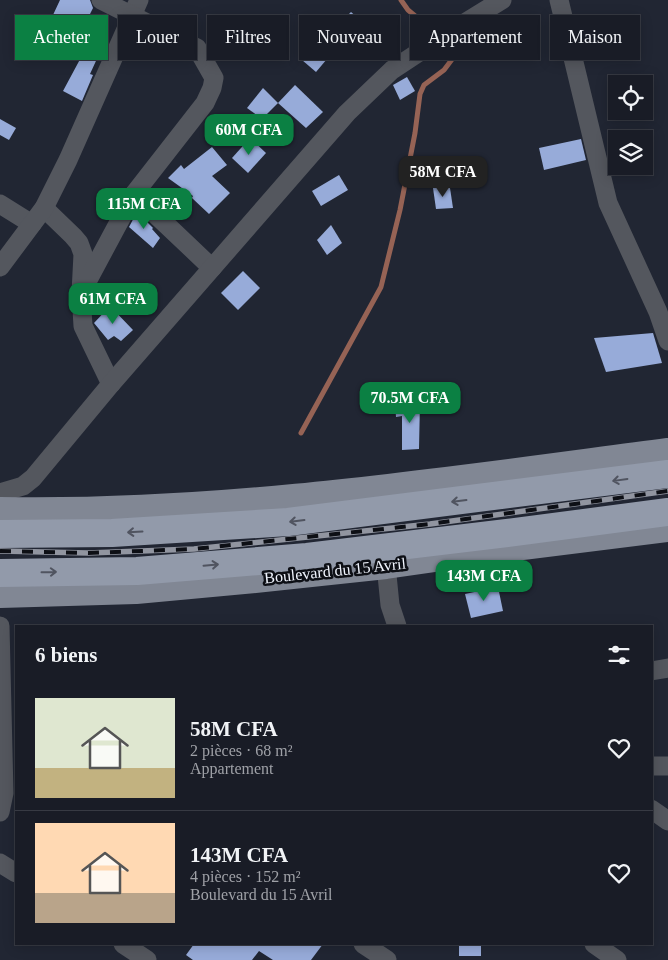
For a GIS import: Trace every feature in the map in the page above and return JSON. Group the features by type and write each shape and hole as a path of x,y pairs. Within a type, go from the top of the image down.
{"highway":[{"path":"0,534 112,533 288,522 668,474"},
{"name":"Boulevard du 15 Avril","path":"0,572 138,571 307,557 668,512"}],"main road":[{"path":"0,511 150,509 255,502 380,490 668,452"},
{"name":"Boulevard du 15 Avril","path":"0,594 136,590 386,565 668,528"}],"street":[{"path":"81,293 134,194 205,103 212,88 214,78 197,48 136,8 101,0"},
{"path":"0,493 22,486 34,478 111,384 347,113 392,70 502,0"},
{"path":"559,0 608,203 658,312 668,341"},
{"path":"0,266 44,208 68,160 136,8"},
{"path":"134,194 212,268"},
{"path":"0,204 32,224"},
{"path":"44,208 79,243 83,254 81,293 83,326 111,384"},
{"path":"386,565 390,605 398,625"},
{"path":"0,626 7,793 0,812"},
{"path":"653,671 668,668"},
{"path":"653,766 668,766"},
{"path":"653,810 668,821"},
{"path":"0,863 15,872"},
{"path":"124,945 143,959"},
{"path":"364,945 387,960"},
{"path":"595,945 617,960"}],"building":[{"path":"60,0 90,0 93,8 90,15 53,15"},
{"path":"80,60 96,60 90,74 93,75 82,101 63,91"},
{"path":"302,60 326,60 316,72"},
{"path":"407,77 415,91 400,100 393,85"},
{"path":"295,85 323,112 306,128 278,103"},
{"path":"263,88 278,103 262,119 247,108"},
{"path":"0,119 16,128 9,140 0,135"},
{"path":"250,138 266,153 248,173 232,158"},
{"path":"581,139 586,160 544,170 539,148"},
{"path":"212,147 227,165 212,176 230,193 209,214 192,198 193,196 168,178 181,165 184,169"},
{"path":"339,175 348,190 321,206 312,191"},
{"path":"433,188 450,188 453,208 436,209"},
{"path":"137,212 160,238 153,248 129,227"},
{"path":"331,225 342,243 327,255 317,240"},
{"path":"243,271 260,288 238,310 221,293"},
{"path":"110,306 133,330 121,341 114,336 108,340 94,323"},
{"path":"653,333 662,363 606,372 594,338"},
{"path":"420,402 419,449 402,450 402,416 396,417 395,403"},
{"path":"498,587 503,611 471,618 465,594"},
{"path":"193,945 322,945 311,960 273,960 259,951 252,960 193,960 186,955"},
{"path":"459,945 481,945 481,956 459,956"}],"waterway":[{"path":"401,0 414,15"},
{"path":"301,433 381,287 400,210 415,133 420,94 424,85 444,70 452,60"}],"railway":[{"path":"0,551 88,553 194,549 430,524 668,491"}]}
